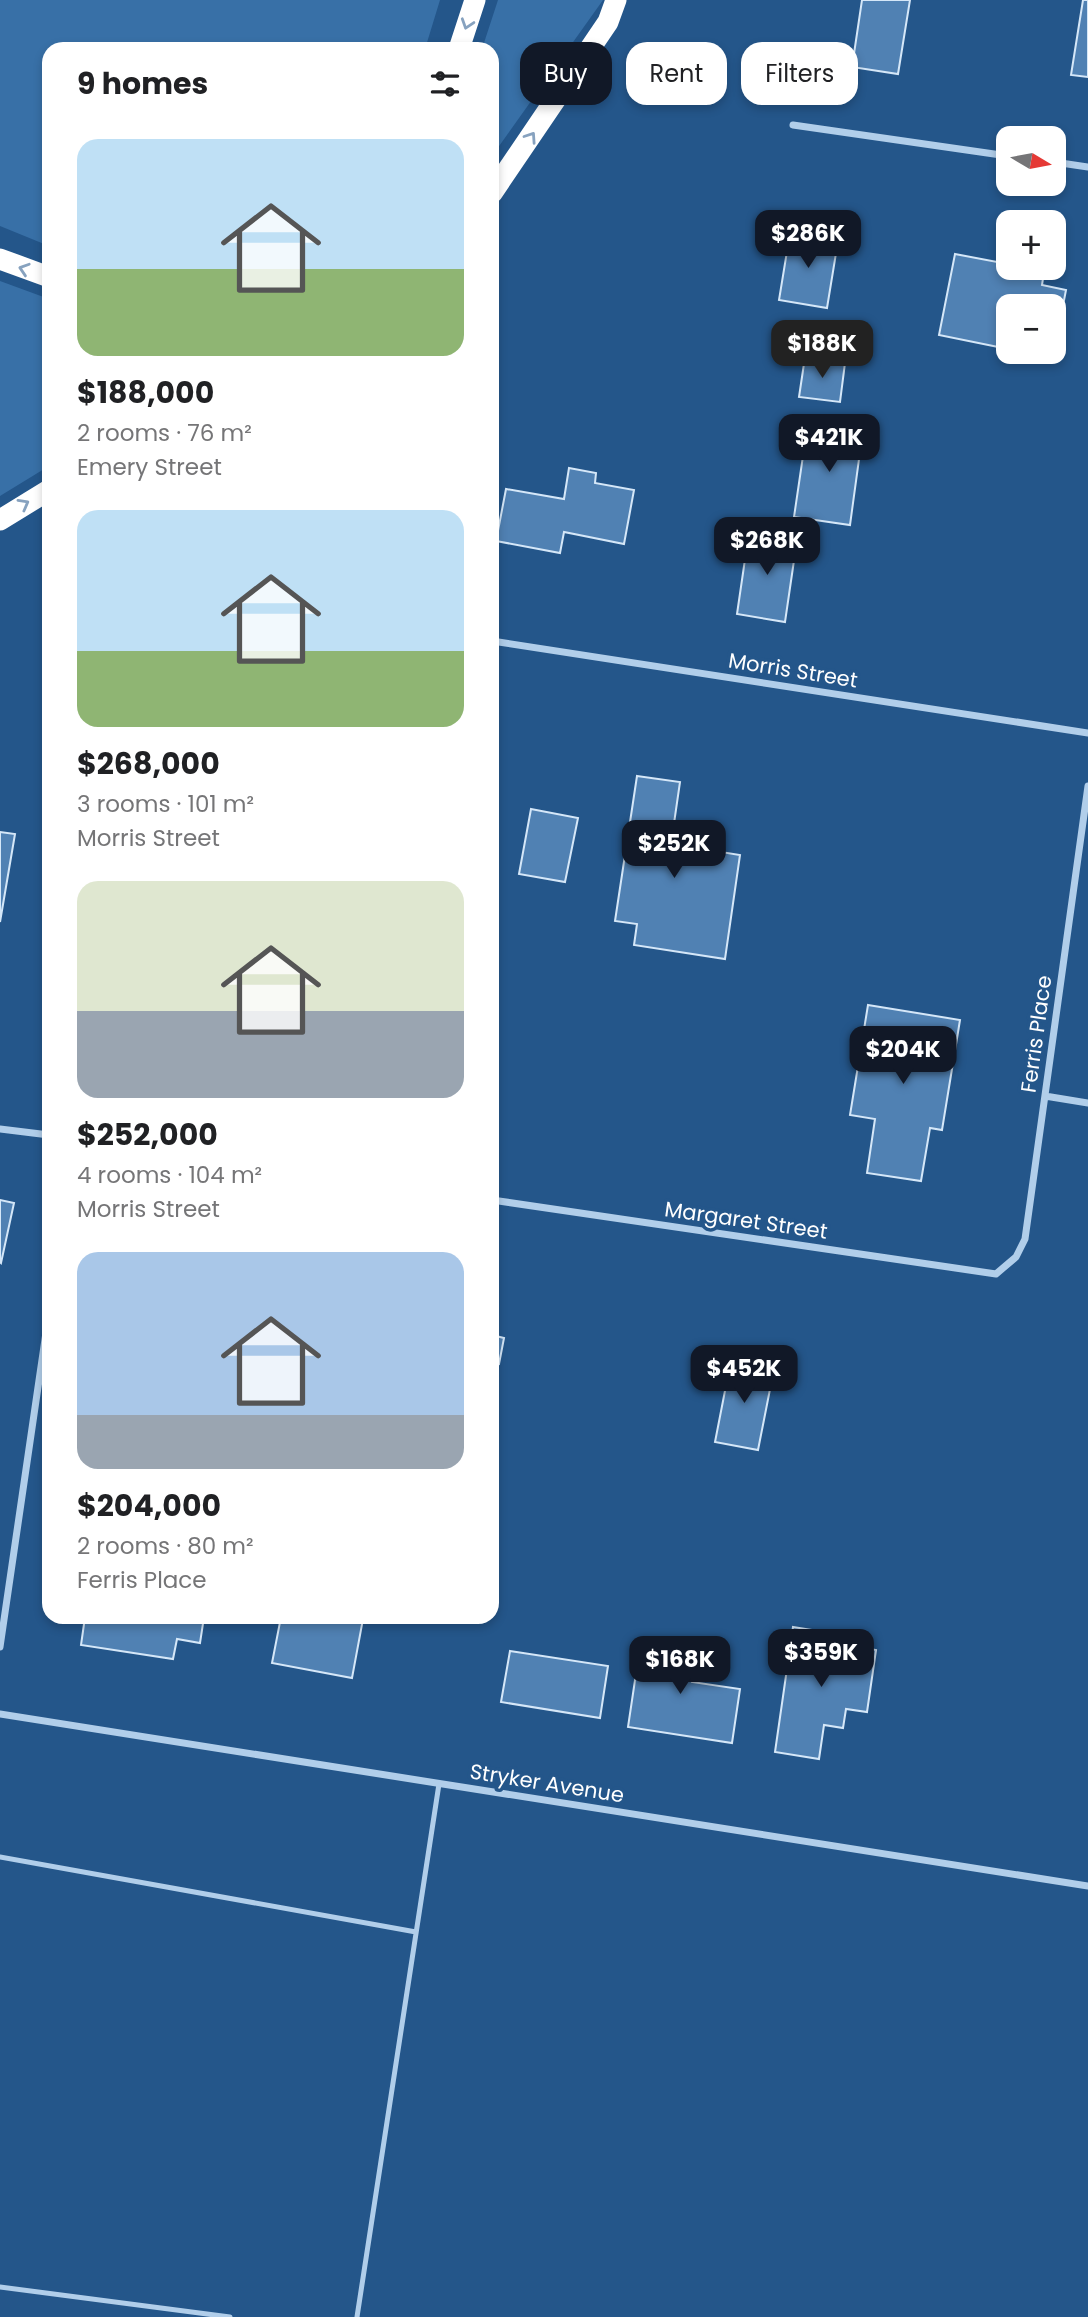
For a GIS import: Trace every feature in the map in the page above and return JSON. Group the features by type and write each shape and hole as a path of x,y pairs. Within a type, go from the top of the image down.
{"highway":[{"path":"461,42 475,0"},
{"path":"499,183 608,22 616,0"},
{"path":"0,259 42,274"},
{"path":"0,520 42,494"}],"street":[{"path":"793,125 996,154"},
{"path":"1066,164 1088,167"},
{"name":"Morris Street","path":"499,642 1088,733"},
{"name":"Ferris Place","path":"996,1275 1016,1257 1025,1239 1088,786"},
{"path":"1045,1097 1088,1103"},
{"path":"0,1129 42,1135"},
{"name":"Margaret Street","path":"499,1201 996,1275"},
{"path":"0,1647 42,1360"},
{"name":"Stryker Avenue","path":"0,1714 1088,1886"}],"lane":[{"path":"357,2317 439,1784"},
{"path":"0,1857 416,1932"},
{"path":"0,2287 230,2317"}],"shaded area":[{"path":"0,0 440,0 427,42 42,42 42,243 0,226"},
{"path":"498,0 603,0 573,42 520,42 520,105 528,105 499,146 499,42 484,42"},
{"path":"0,281 42,296 42,470 0,496"}],"building":[{"path":"862,0 910,0 898,74 858,68 858,42 856,42"},
{"path":"1083,0 1088,0 1088,77 1071,75"},
{"path":"790,233 838,241 827,308 779,300"},
{"path":"955,254 996,262 996,280 1043,280 1042,285 1066,290 1065,294 996,294 996,347 939,335"},
{"path":"805,357 845,363 840,402 799,397"},
{"path":"808,422 863,430 850,525 794,517"},
{"path":"569,468 596,473 595,483 634,490 624,544 564,532 560,553 499,542 499,525 506,489 564,499"},
{"path":"749,532 797,540 785,622 737,614"},
{"path":"637,776 680,782 671,844 740,855 725,959 634,945 637,924 615,921"},
{"path":"531,809 578,818 565,882 519,874"},
{"path":"0,832 15,834 0,922"},
{"path":"868,1005 960,1020 942,1130 930,1128 921,1181 867,1173 875,1119 850,1115"},
{"path":"0,1200 14,1203 1,1263 0,1262"},
{"path":"499,1337 504,1338 499,1364"},
{"path":"731,1360 774,1369 758,1450 715,1442"},
{"path":"84,1624 203,1624 200,1643 177,1639 173,1659 81,1645"},
{"path":"280,1624 362,1624 352,1678 272,1663"},
{"path":"793,1627 844,1635 843,1644 876,1650 867,1712 846,1709 843,1728 824,1725 819,1759 775,1752"},
{"path":"641,1640 697,1649 692,1682 740,1689 732,1743 628,1727"},
{"path":"510,1651 608,1666 600,1718 501,1702"}]}
